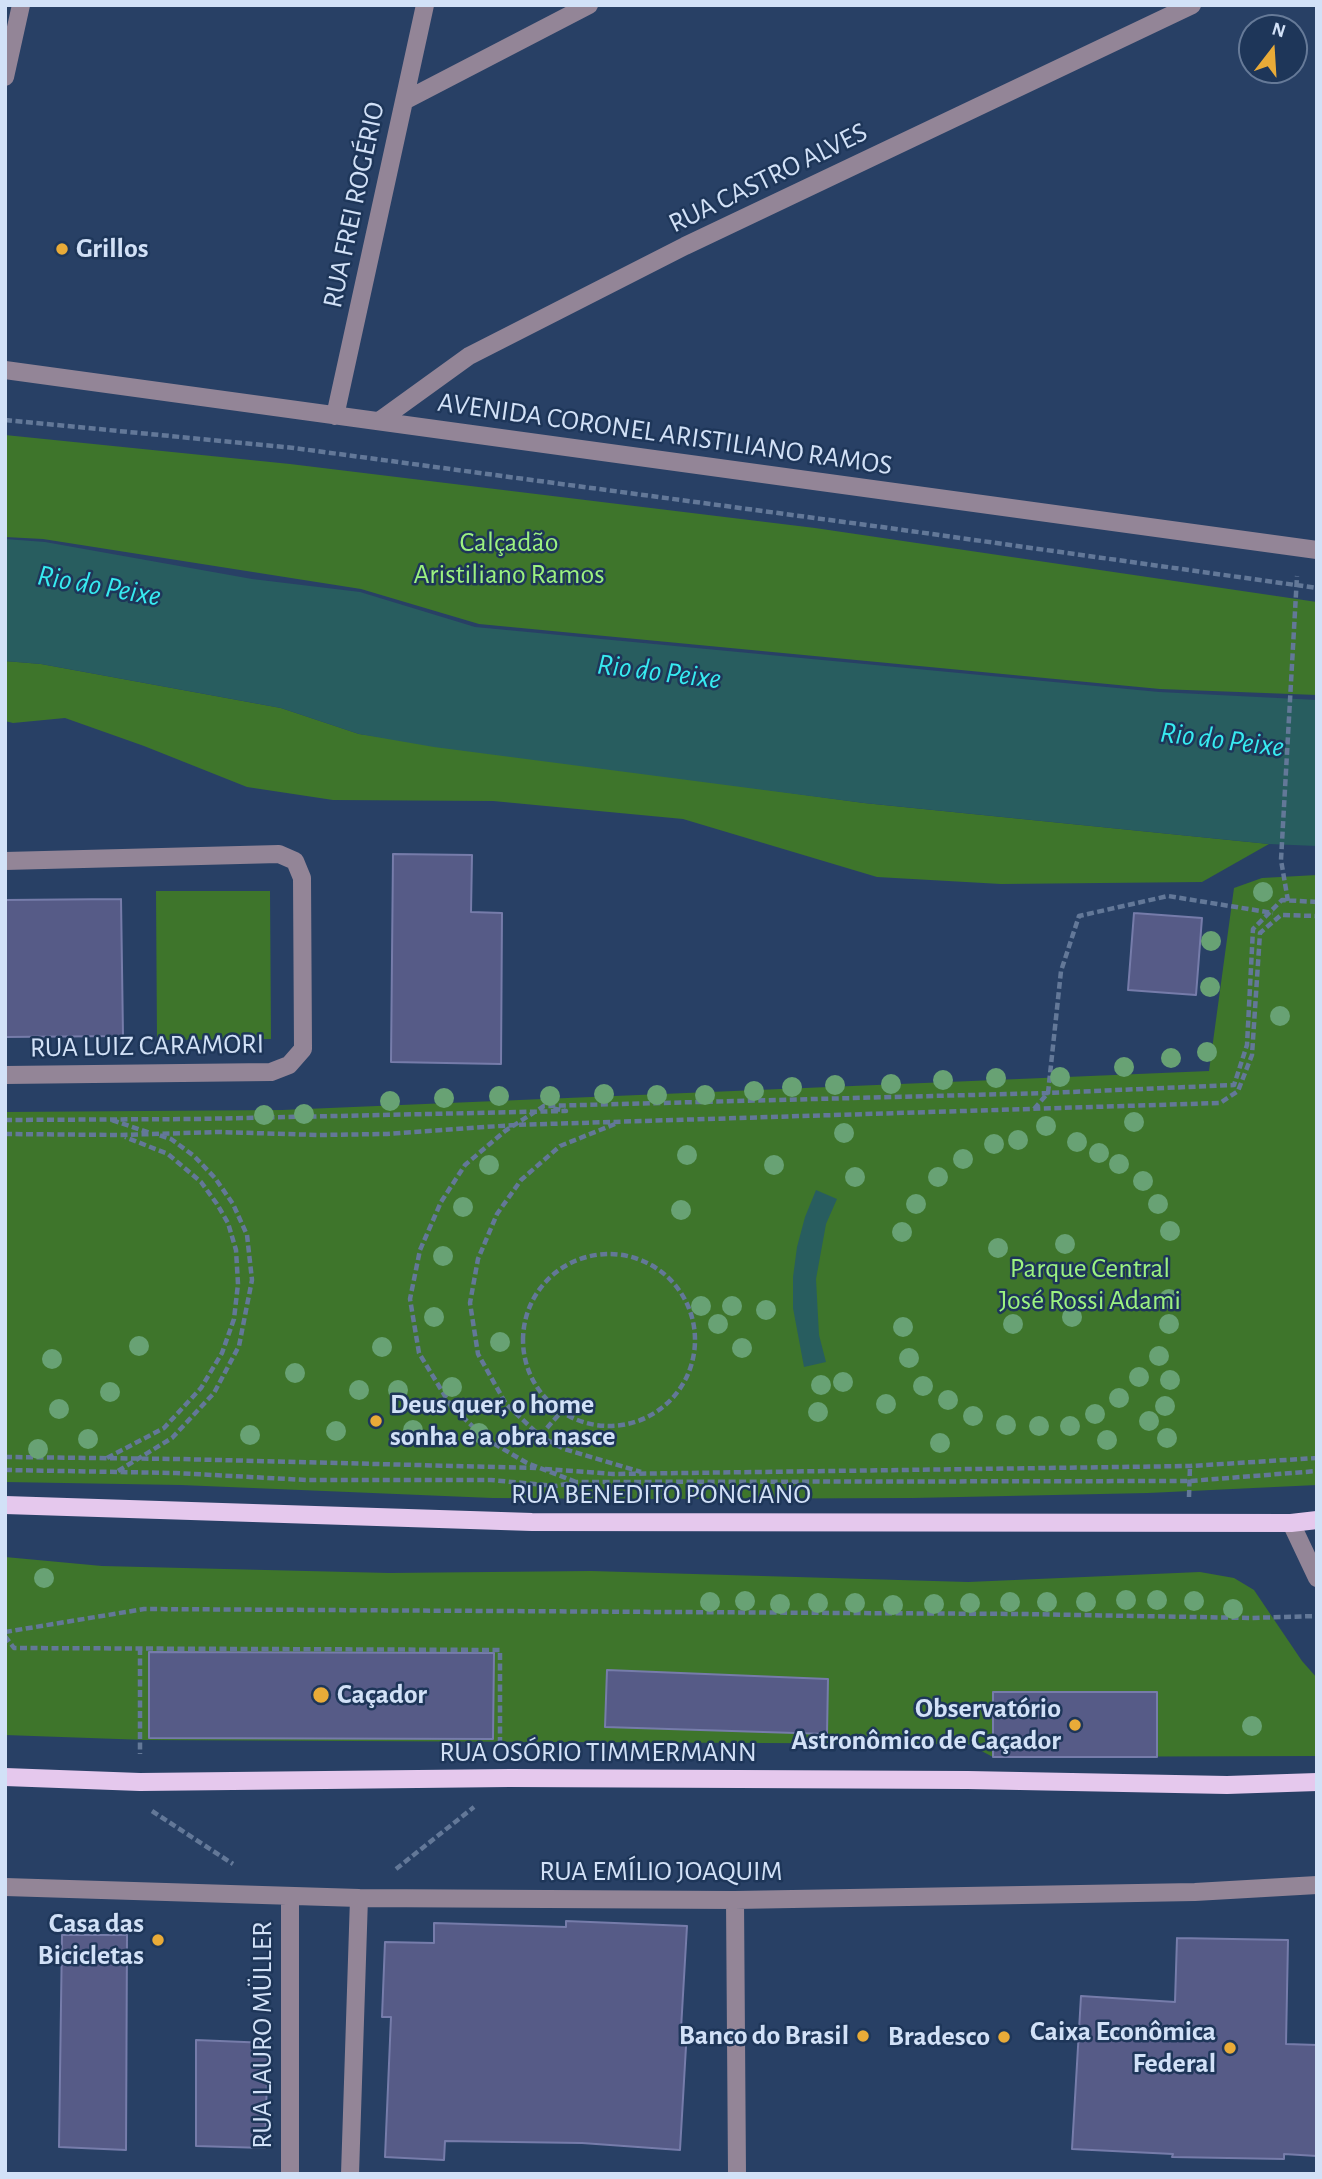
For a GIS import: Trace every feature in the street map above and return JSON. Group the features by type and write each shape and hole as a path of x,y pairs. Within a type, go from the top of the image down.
{"main road":[{"name":"RUA BENEDITO PONCIANO","path":"5,1504 532,1522 1291,1523 1317,1520"},
{"name":"RUA OSÓRIO TIMMERMANN","path":"5,1777 140,1782 510,1778 968,1780 1227,1785 1317,1782"}],"street":[{"path":"5,77 10,31 20,5"},
{"name":"RUA FREI ROGÉRIO","path":"335,416 425,5"},
{"path":"404,101 589,5"},
{"name":"RUA CASTRO ALVES","path":"379,421 469,356 493,343 685,246 1192,5"},
{"name":"AVENIDA CORONEL ARISTILIANO RAMOS","path":"5,370 1317,550"},
{"name":"RUA LUIZ CARAMORI","path":"5,861 279,854 295,861 302,878 303,1049 289,1065 271,1072 5,1075"},
{"path":"1291,1523 1317,1578"},
{"name":"RUA EMÍLIO JOAQUIM","path":"5,1887 290,1897 735,1900 1195,1892 1317,1885"},
{"name":"RUA LAURO MÜLLER","path":"290,1897 290,2174"},
{"path":"350,2174 359,1898"},
{"path":"735,1900 737,2174"}],"path":[{"path":"5,421 294,448 1317,589"},
{"path":"1288,901 1281,860 1297,547"},
{"path":"1034,1109 1048,1093 1061,971 1079,916 1168,896 1280,915 1317,916"},
{"path":"576,1482 540,1468 486,1439 451,1406 419,1353 410,1300 420,1250 441,1202 465,1165 514,1125 544,1106 1048,1093 1234,1085 1247,1045 1253,929 1282,900 1317,902"},
{"path":"5,1134 387,1134 514,1125 1220,1102 1238,1091 1252,1055 1260,933 1280,915"},
{"path":"5,1120 566,1111 544,1106"},
{"path":"107,1119 171,1139 194,1156 215,1178 233,1204 247,1235 252,1280 239,1346 214,1393 172,1438 117,1472"},
{"path":"618,1123 561,1146 521,1180 497,1214 478,1259 470,1303 478,1354 506,1404 540,1436 564,1450 645,1474"},
{"path":"106,1458 164,1428 201,1388 222,1353 234,1319 238,1284 236,1250 228,1223 201,1182 168,1154 121,1135"},
{"path":"620,1255 648,1263 671,1280 682,1293 693,1317 696,1343 691,1369 678,1392 660,1410 636,1422 610,1426 584,1423 561,1412 540,1391 526,1366 522,1338 528,1309 542,1284 564,1266 592,1256 620,1255"},
{"path":"540,1436 561,1412"},
{"path":"5,1457 540,1468 613,1474 1190,1466 1317,1458"},
{"path":"1189,1497 1190,1466"},
{"path":"5,1470 306,1480 491,1480 556,1486 576,1482 1189,1480 1317,1471"},
{"path":"500,1745 500,1650 15,1648 5,1634 144,1609 1024,1614 1250,1618 1317,1616"},
{"path":"140,1648 140,1754"},
{"path":"359,1898 510,1778"},
{"path":"151,1811 244,1871"}],"green space":[{"name":"Calçadão Aristiliano Ramos","path":"5,435 290,464 815,528 1317,602 1317,695 1160,689 479,624 361,589 43,539 5,537"},
{"path":"5,661 41,664 281,708 359,734 864,803 1269,844 1202,882 1001,884 877,877 683,819 493,801 333,800 247,787 65,718 13,723 5,721"},
{"name":"Parque Central José Rossi Adami","path":"1317,875 1317,1485 1148,1493 913,1498 653,1499 492,1498 181,1485 5,1482 5,1112 282,1110 1209,1071 1234,888 1262,878"},
{"path":"156,891 270,891 271,1039 157,1040"},
{"path":"5,1557 102,1566 389,1573 591,1571 968,1582 1200,1572 1234,1578 1254,1590 1302,1661 1317,1678 1317,1756 993,1757 968,1744 146,1740 5,1735"}],"water":[{"name":"Rio do Peixe","path":"5,539 45,542 252,579 360,592 475,627 1159,692 1317,700 1317,846 1269,844 864,803 434,747 359,734 281,708 41,664 5,661"},
{"path":"816,1190 837,1199 826,1224 816,1279 819,1335 826,1362 804,1367 793,1308 793,1277 797,1247"}],"building":[{"path":"393,854 472,855 471,912 502,913 501,1064 391,1062"},
{"path":"121,899 123,1036 5,1037 5,900"},
{"path":"1134,913 1202,918 1196,995 1128,990"},
{"name":"Caçador","path":"149,1652 494,1653 493,1739 149,1738"},
{"path":"607,1670 828,1679 827,1734 605,1727"},
{"name":"Observatório Astronômico de Caçador","path":"993,1692 1157,1692 1157,1757 993,1757"},
{"path":"566,1921 687,1926 681,2029 687,2029 680,2150 582,2143 445,2141 444,2160 385,2157 391,2017 382,2017 385,1942 434,1943 434,1923 566,1927"},
{"path":"62,1935 127,1935 126,2150 59,2147"},
{"path":"1177,1938 1288,1940 1286,2044 1317,2045 1317,2156 1284,2154 1284,2159 1172,2157 1173,2154 1072,2149 1081,1996 1175,2002"},
{"path":"196,2040 268,2043 265,2148 196,2146"}],"place":[{"name":"Grillos","path":"62,249"},
{"name":"Deus quer, o home sonha e a obra nasce","path":"376,1421"},
{"name":"Caçador","path":"321,1695"},
{"name":"Observatório Astronômico de Caçador","path":"1075,1725"},
{"name":"Casa das Bicicletas","path":"158,1940"},
{"name":"Banco do Brasil","path":"863,2036"},
{"name":"Bradesco","path":"1004,2037"},
{"name":"Caixa Econômica Federal","path":"1230,2048"}]}
